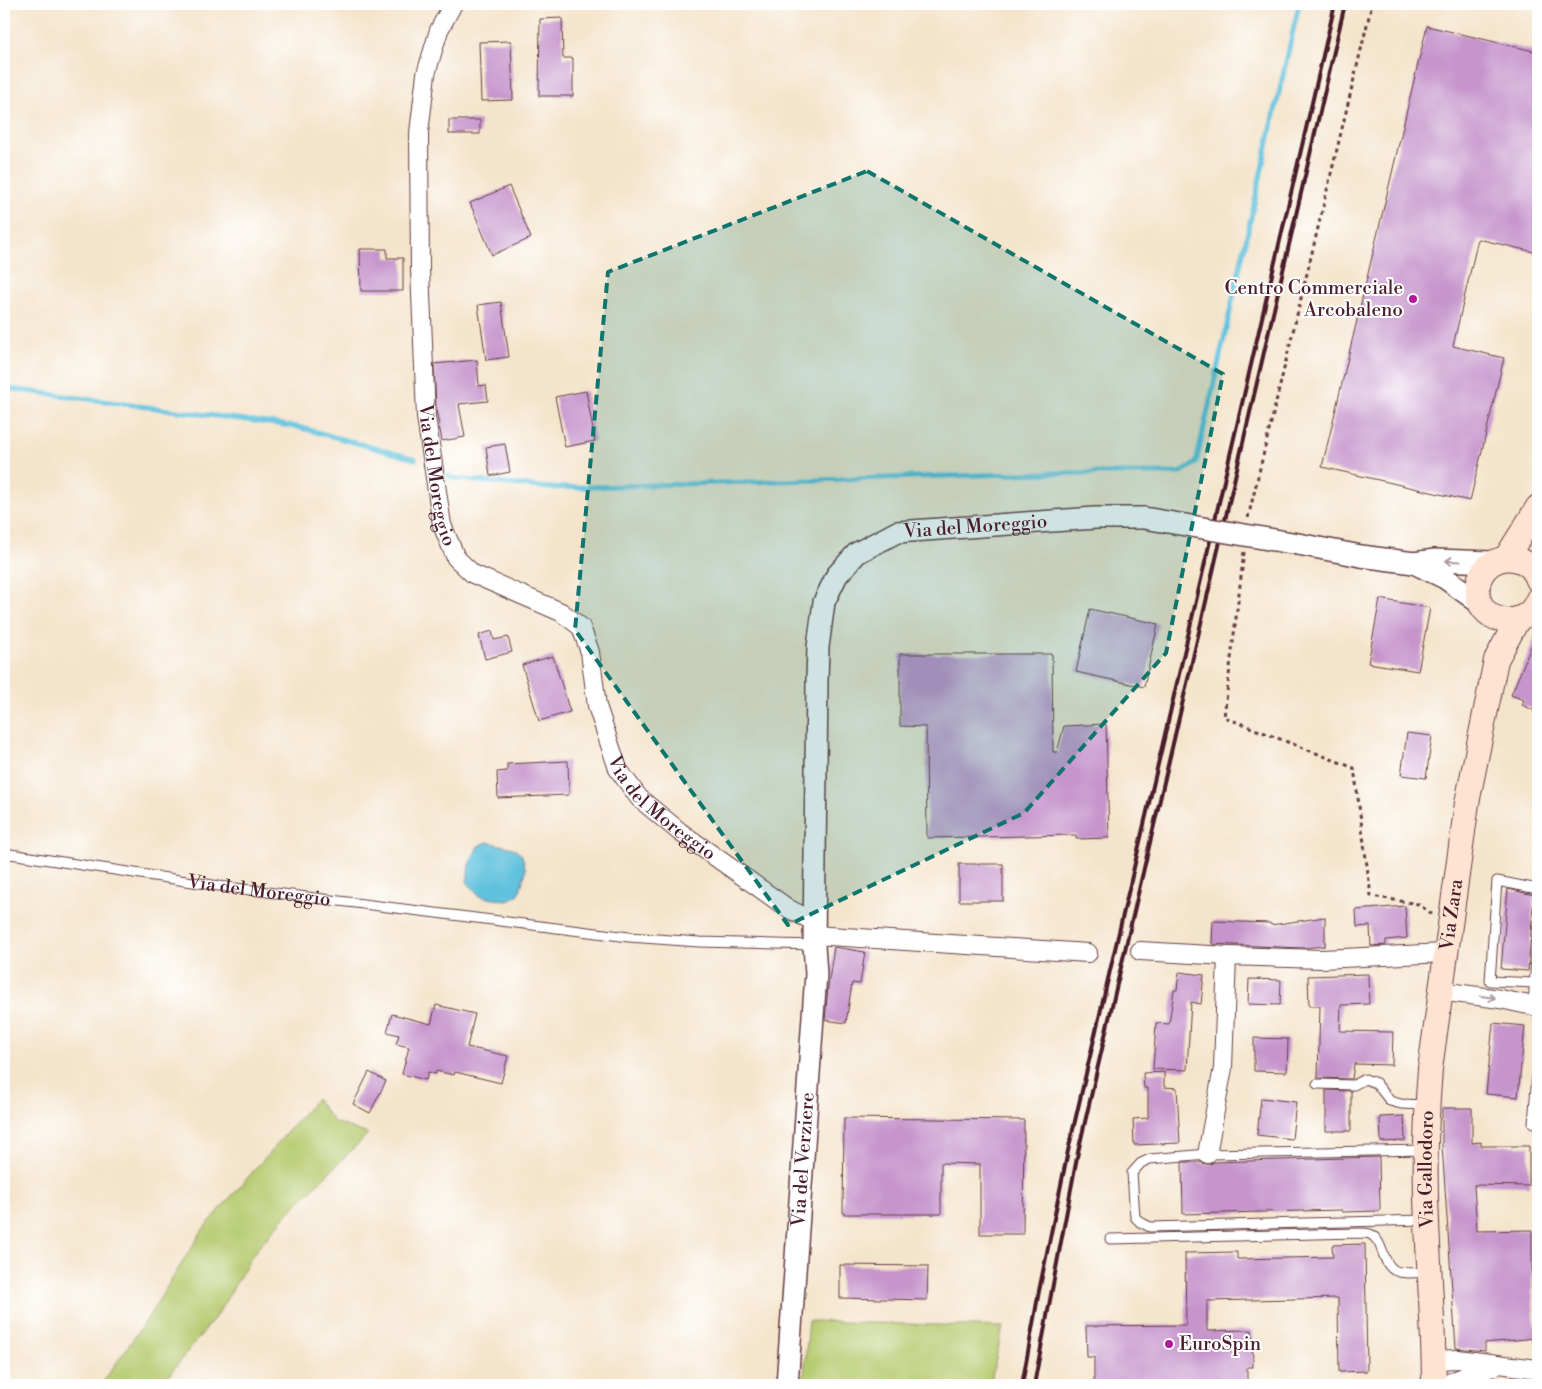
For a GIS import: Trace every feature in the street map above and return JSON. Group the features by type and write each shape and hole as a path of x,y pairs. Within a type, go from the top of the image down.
{"main road":[{"path":"1499,560 1518,560 1529,566 1534,597 1503,621 1485,610 1478,597 1478,582 1486,568 1499,560 1538,507"},
{"name":"Via Zara","path":"1446,953 1468,803 1496,660 1534,597"},
{"name":"Via Zara","path":"1485,610 1496,660"},
{"name":"Via Gallodoro","path":"1434,1385 1426,1220 1427,1105 1446,953"}],"street":[{"name":"Via del Moreggio","path":"453,4 439,30 426,74 419,133 420,269 426,417 442,524 456,558 473,574 561,612 581,627 590,652 597,706 618,769 639,798 687,837 789,908 814,934 1088,953"},
{"name":"Via del Moreggio","path":"814,934 818,647 824,602 837,575 857,553 897,532 1095,518 1144,518 1361,556 1414,563 1435,560 1499,560"},
{"name":"Via del Moreggio","path":"1414,563 1445,578 1485,610"},
{"name":"Via del Verziere","path":"787,1385 816,974 814,934"},
{"name":"Via Zara","path":"1140,951 1322,959 1446,953"},
{"path":"1207,1154 1223,1068 1227,956"},
{"path":"1440,991 1536,1006"},
{"path":"1434,1360 1458,1359 1538,1369"},
{"path":"1447,1385 1453,1380 1501,1364"}],"lane":[{"name":"Via del Moreggio","path":"4,853 219,886 629,937 699,942 814,934"},
{"path":"1534,983 1490,981 1497,881 1538,889"},
{"path":"1536,1006 1534,983 1538,924"},
{"path":"1533,1123 1538,1062"},
{"path":"1317,1084 1354,1085 1365,1079 1376,1083 1390,1100 1401,1104 1427,1105"},
{"path":"1426,1150 1207,1154 1150,1159 1141,1163 1132,1173 1135,1217 1150,1227 1426,1220"},
{"path":"1110,1239 1369,1234 1376,1240 1393,1269 1401,1272 1430,1272"}],"path":[{"path":"1247,527 1372,4"},
{"path":"1244,546 1224,717 1354,768 1371,896 1418,904 1436,917"}],"highlighted area":[{"path":"867,171 1223,374 1166,653 1024,813 788,925 575,630 608,272"}],"green space":[{"path":"316,1099 334,1122 368,1134 288,1213 253,1254 219,1312 161,1385 101,1385 145,1322 204,1228"},
{"path":"809,1321 1003,1327 990,1385 803,1385"}],"water":[{"path":"488,842 513,848 522,855 526,871 519,894 508,900 480,896 467,882 469,865 478,846"}],"building":[{"path":"562,18 563,58 573,58 573,96 539,96 540,19"},
{"name":"Centro Commerciale Arcobaleno","path":"1427,26 1538,52 1538,236 1534,252 1478,239 1453,346 1504,358 1470,501 1322,467"},
{"path":"511,41 513,100 481,101 479,42"},
{"path":"449,120 480,120 480,134 449,134"},
{"path":"509,186 531,238 492,255 470,203"},
{"path":"360,249 387,249 387,258 403,258 403,291 361,291"},
{"path":"501,302 509,357 486,360 478,305"},
{"path":"477,360 479,386 486,385 488,401 459,404 465,437 442,441 436,409 434,364"},
{"path":"586,391 595,441 565,447 555,397"},
{"path":"505,444 510,472 490,476 486,447"},
{"path":"1380,599 1430,608 1418,671 1368,663"},
{"path":"1090,609 1158,624 1144,687 1076,672"},
{"path":"1538,630 1538,712 1522,705 1524,700 1511,695"},
{"path":"492,631 494,640 508,637 512,652 485,659 479,635"},
{"path":"900,654 1052,654 1053,752 1057,752 1064,726 1106,724 1109,838 1076,839 1076,835 927,838 926,727 900,726"},
{"path":"553,656 570,712 539,721 522,665"},
{"path":"1407,733 1432,736 1426,778 1401,775"},
{"path":"568,761 569,795 498,798 497,772 507,771 507,764"},
{"path":"959,864 1003,864 1003,901 959,901"},
{"path":"1508,889 1534,895 1528,971 1501,969"},
{"path":"1405,906 1407,938 1386,940 1386,945 1371,946 1370,926 1357,927 1356,910"},
{"path":"1325,917 1325,946 1302,948 1212,944 1213,921 1270,923 1271,925"},
{"path":"834,947 865,952 860,984 852,983 846,1023 825,1020"},
{"path":"1179,972 1204,975 1201,1004 1191,1002 1187,1070 1153,1069 1156,1023 1169,1024 1174,990 1177,990"},
{"path":"1368,974 1369,1004 1341,1005 1340,1031 1393,1032 1392,1065 1354,1064 1352,1079 1318,1078 1320,1006 1309,1006 1308,976"},
{"path":"1249,979 1281,980 1280,1005 1248,1004"},
{"path":"436,1005 475,1014 467,1047 508,1056 501,1083 455,1072 454,1075 436,1071 436,1074 428,1072 426,1080 402,1074 409,1047 396,1044 399,1035 387,1032 392,1014 431,1024"},
{"path":"1493,1023 1525,1026 1518,1097 1486,1094"},
{"path":"1254,1038 1288,1039 1287,1072 1254,1071"},
{"path":"369,1072 386,1081 370,1113 353,1104"},
{"path":"1164,1072 1164,1087 1177,1088 1180,1143 1134,1145 1133,1119 1148,1118 1148,1088 1144,1088 1143,1073"},
{"path":"1326,1090 1351,1091 1351,1131 1326,1131"},
{"path":"1261,1098 1296,1102 1292,1139 1257,1135"},
{"path":"1442,1108 1472,1108 1472,1143 1481,1142 1481,1146 1529,1146 1529,1186 1474,1185 1477,1231 1532,1230 1532,1291 1536,1338 1485,1343 1485,1351 1456,1348 1442,1145"},
{"path":"1404,1116 1405,1141 1381,1142 1380,1117"},
{"path":"844,1118 1024,1120 1023,1234 980,1234 980,1164 941,1163 941,1214 843,1214"},
{"path":"1379,1157 1380,1211 1342,1212 1342,1210 1183,1214 1182,1162 1210,1164 1214,1162"},
{"path":"1365,1244 1367,1371 1339,1372 1338,1298 1207,1301 1207,1331 1252,1330 1253,1367 1247,1367 1247,1385 1094,1385 1094,1357 1087,1357 1086,1326 1186,1325 1185,1253 1237,1252 1237,1259 1333,1257 1332,1245"},
{"path":"840,1265 928,1266 927,1300 840,1298"}],"waterway":[{"path":"448,476 458,479 551,488 1050,473 1180,473 1196,463 1299,4"},
{"path":"4,388 298,427 415,459"}],"railway":[{"path":"1022,1385 1068,1151 1335,4"},
{"path":"1034,1385 1078,1152 1345,4"}],"place":[{"name":"Centro Commerciale Arcobaleno","path":"1413,299"},
{"name":"EuroSpin","path":"1169,1344"}]}
